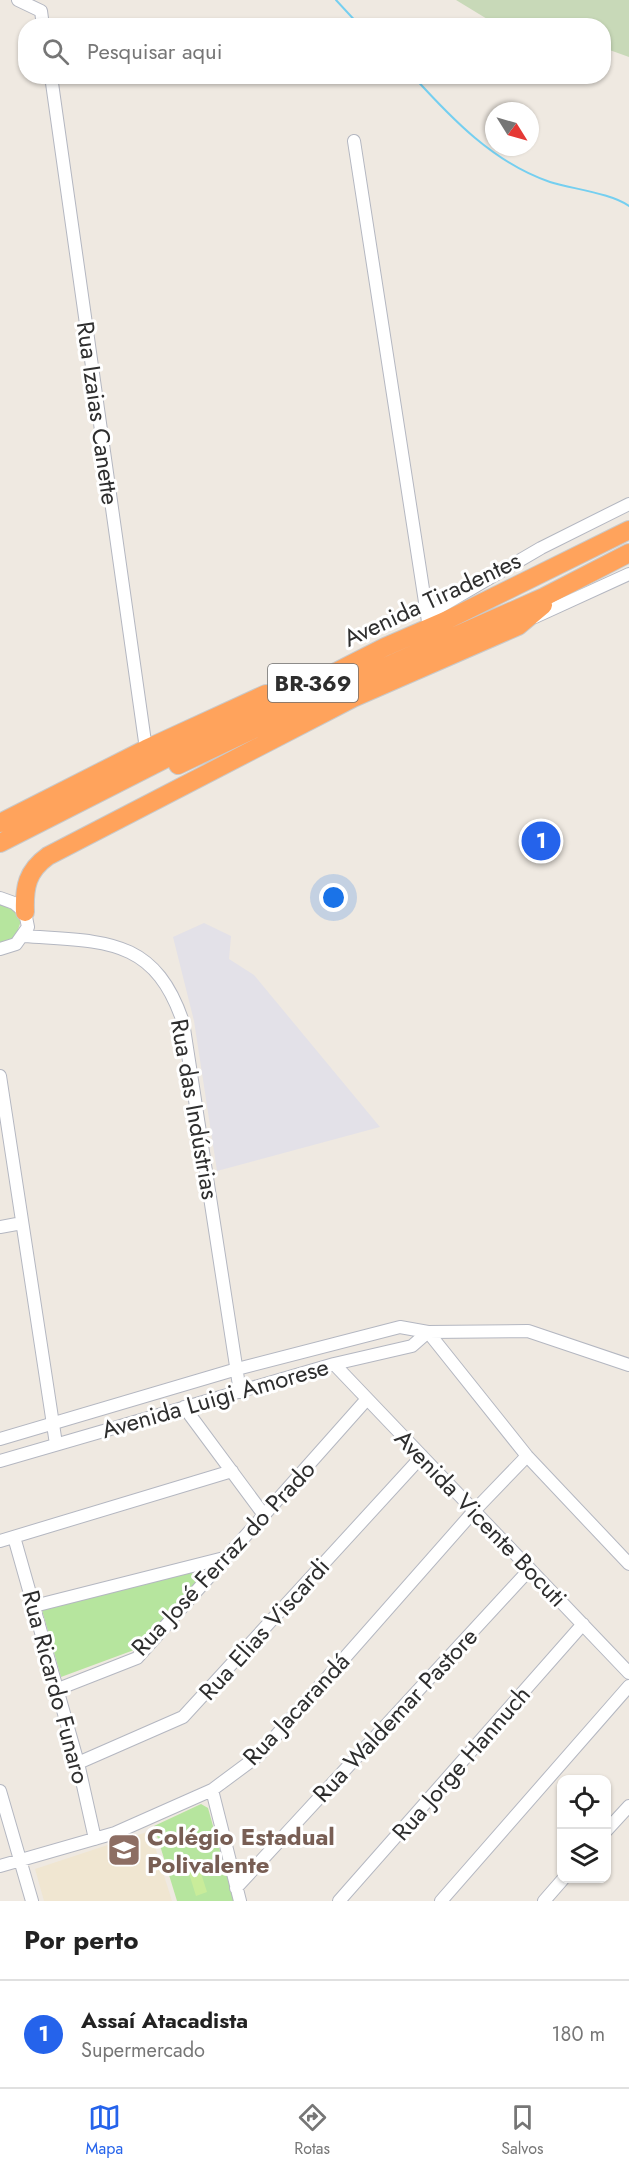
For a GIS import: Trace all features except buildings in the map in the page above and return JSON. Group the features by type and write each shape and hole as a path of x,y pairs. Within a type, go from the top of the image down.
{"highway":[{"name":"Avenida Tiradentes","path":"0,843 385,647 428,621 629,530"},
{"name":"Avenida Tiradentes","path":"0,855 264,722 544,597 629,553"},
{"path":"26,912 26,883 37,863 48,856 353,698 518,626 570,583"},
{"path":"0,823 146,749 330,665 385,647"},
{"path":"264,722 353,698"}],"street":[{"path":"18,0 41,11 42,18"},
{"name":"Rua Izaias Canette","path":"52,84 146,749"},
{"path":"354,141 428,621 541,548 629,504"},
{"path":"518,626 629,574"},
{"path":"0,898 14,903 26,912 28,927 24,936 16,944 0,949"},
{"name":"Rua das Indústrias","path":"24,936 89,940 120,946 152,966 174,994 183,1022 240,1392"},
{"path":"0,1076 56,1444"},
{"path":"0,1227 22,1223"},
{"name":"Avenida Luigi Amorese","path":"0,1439 237,1369 400,1327 428,1332 528,1331 629,1365"},
{"path":"428,1332 527,1455 629,1564"},
{"name":"Avenida Luigi Amorese","path":"0,1461 334,1364 412,1346 428,1332"},
{"name":"Avenida Vicente Bocuti","path":"334,1364 629,1672"},
{"name":"Rua José Ferraz do Prado","path":"58,1689 137,1658 367,1399"},
{"path":"184,1407 264,1515"},
{"name":"Rua Jacarandá","path":"0,1866 115,1833 212,1790 259,1755 474,1511 527,1455"},
{"name":"Rua Elias Viscardi","path":"78,1763 183,1717 422,1456"},
{"path":"0,1541 232,1471"},
{"name":"Rua Ricardo Funaro","path":"14,1537 78,1763 95,1839"},
{"path":"34,1606 224,1558"},
{"path":"196,1565 204,1581"},
{"name":"Rua Waldemar Pastore","path":"236,1888 530,1569"},
{"name":"Rua Jorge Hannuch","path":"339,1901 583,1624"},
{"path":"441,1901 629,1686"},
{"path":"212,1790 240,1901"},
{"path":"0,1791 32,1901"},
{"path":"608,1829 629,1806"},
{"path":"544,1901 560,1883"}],"shaded area":[{"path":"204,923 231,936 229,959 254,975 380,1127 217,1171 194,1021 173,937"},
{"name":"Colégio Estadual Polivalente","path":"150,1831 172,1901 44,1901 35,1869"}],"green space":[{"path":"456,0 629,0 629,57 611,51 611,18 486,18"},
{"path":"0,904 17,912 21,921 15,938 0,943"},
{"path":"189,1568 198,1583 134,1650 61,1677 42,1610"},
{"path":"201,1804 208,1808 234,1901 177,1901 154,1826"},
{"path":"199,1867 207,1892 196,1896 188,1870"}],"waterway":[{"path":"336,0 353,18"},
{"path":"420,84 475,138 510,163 550,182 602,195 629,206"}],"place":[{"name":"Assaí Atacadista","path":"541,841"},
{"name":"Colégio Estadual Polivalente","path":"124,1850"}]}
